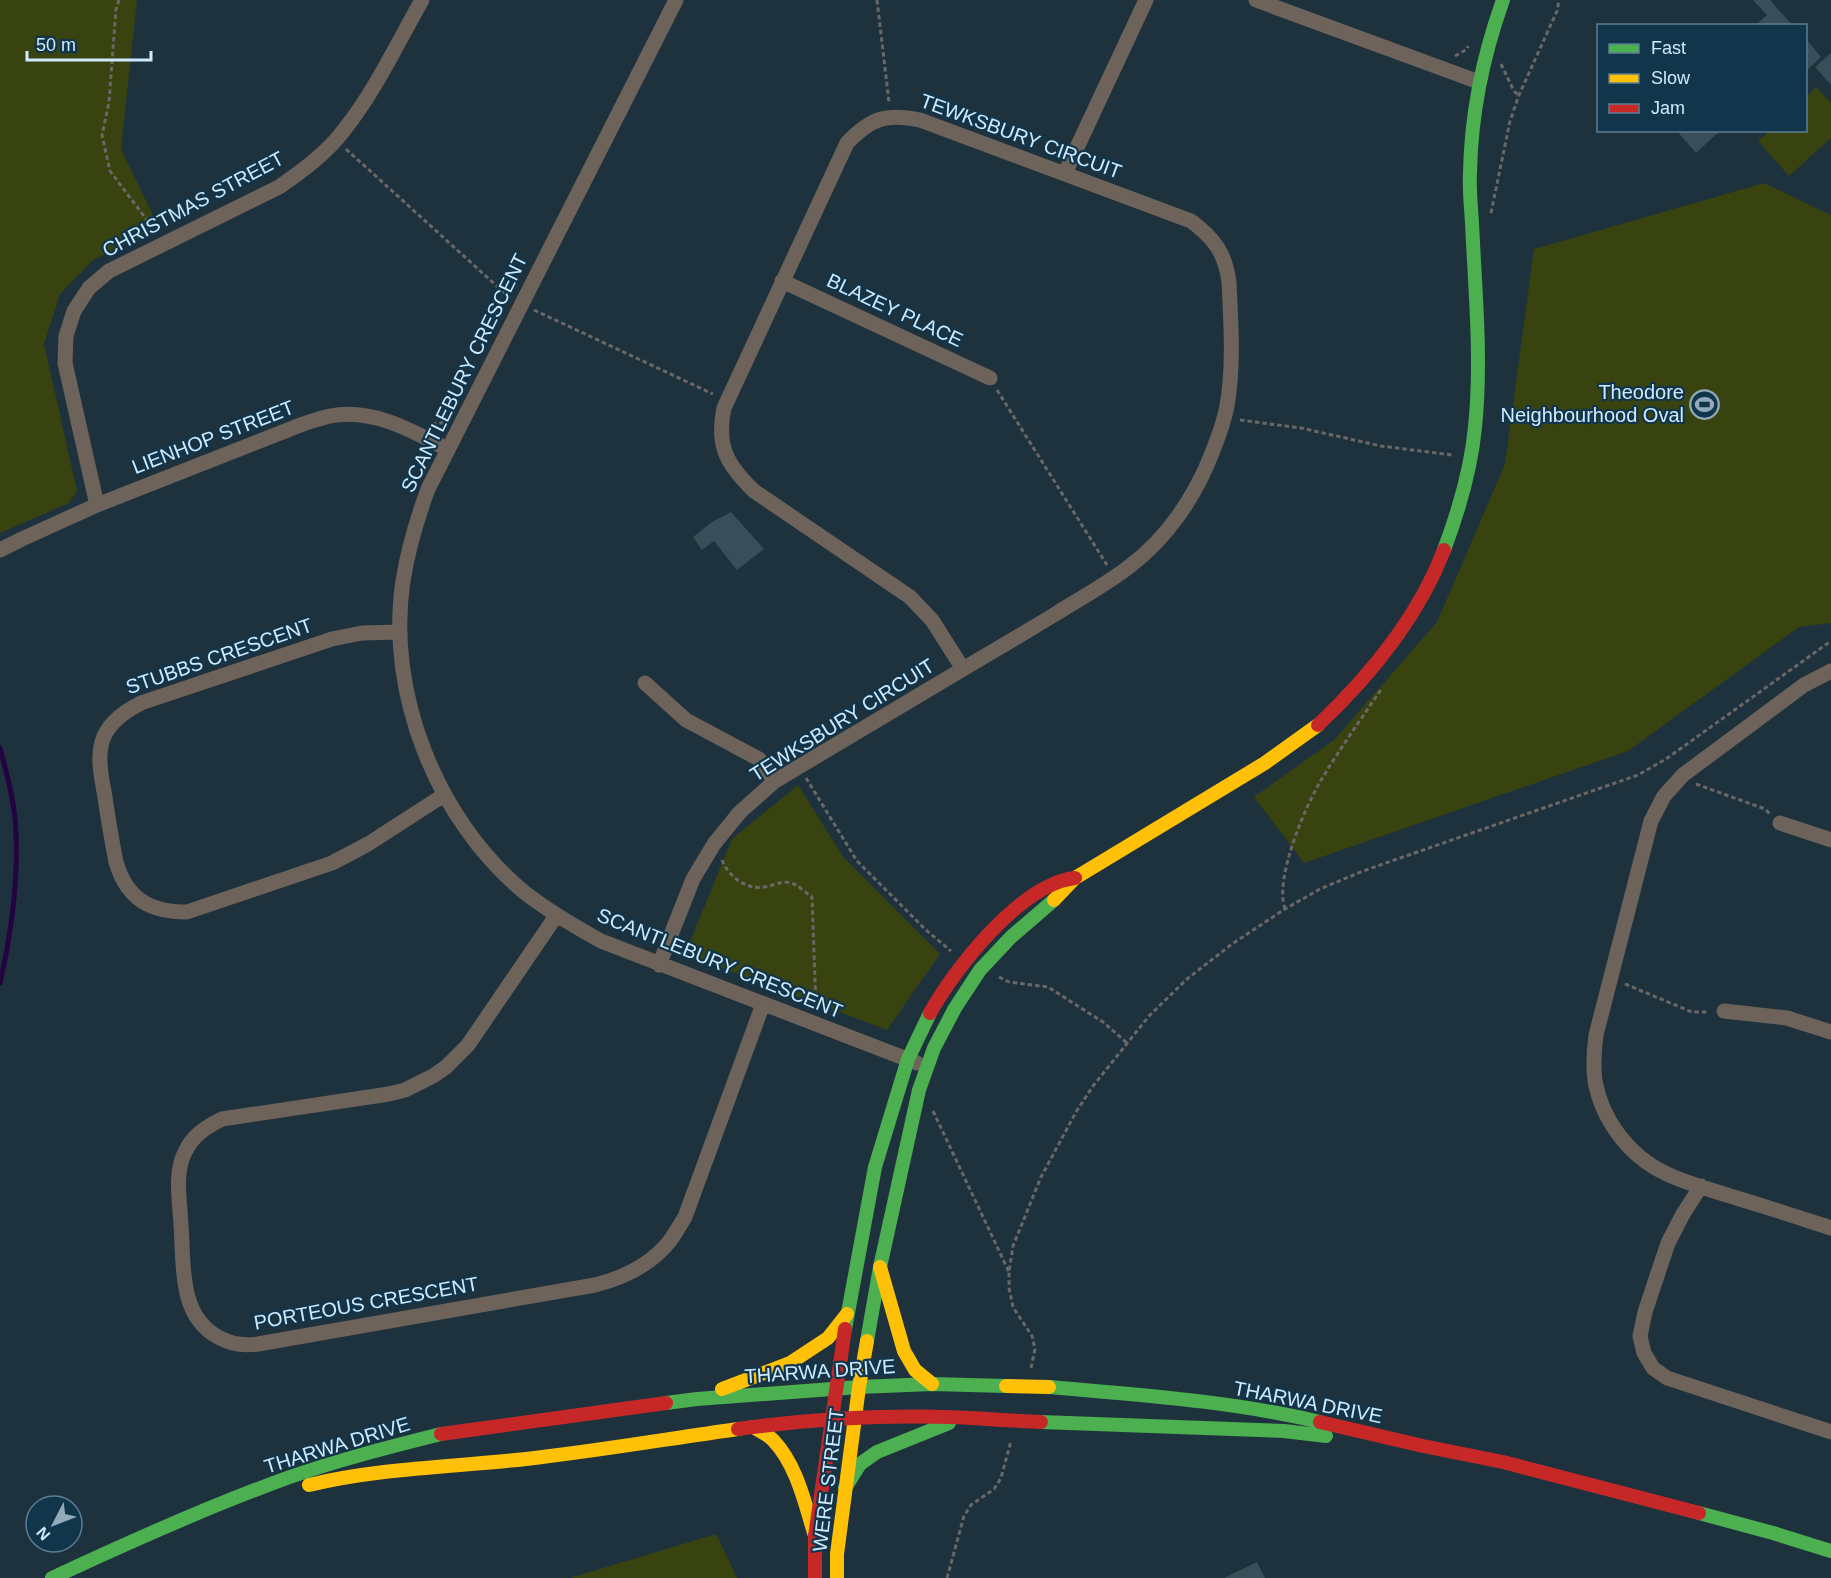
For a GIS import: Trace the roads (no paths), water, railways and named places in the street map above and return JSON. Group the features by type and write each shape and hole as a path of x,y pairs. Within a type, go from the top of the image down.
{"main road":[{"path":"1075,878 1266,763 1313,729 1335,710 1375,667 1409,620 1437,569 1457,515 1471,458 1475,429 1478,371 1470,168 1474,111 1479,82 1494,23 1503,0"},
{"name":"WERE STREET","path":"815,1578 814,1536 847,1314 875,1167 908,1059 932,1009 970,955 985,938 1020,905 1048,886 1075,878"},
{"name":"WERE STREET","path":"837,1578 837,1554 844,1488 859,1387 880,1267 926,1067 948,1020 984,967 1010,938 1064,893 1075,878"},
{"path":"880,1267 904,1351 915,1370 932,1384"},
{"path":"697,1399 790,1363 828,1338 847,1314"},
{"name":"THARWA DRIVE","path":"52,1578 132,1541 287,1478 360,1454 449,1432 697,1399 836,1388 932,1384 1048,1387 1158,1397 1283,1413 1503,1462 1773,1533 1831,1551"},
{"name":"THARWA DRIVE","path":"228,1502 338,1478 372,1473 527,1459 753,1427 855,1418 962,1418 1284,1431 1424,1446"},
{"path":"844,1488 860,1464 877,1452 962,1418"},
{"path":"753,1427 772,1438 783,1452 796,1482 814,1536"}],"street":[{"name":"CHRISTMAS STREET","path":"97,505 65,363 66,336 74,311 89,288 109,271 279,187 330,147 369,94 422,0"},
{"name":"SCANTLEBURY CRESCENT","path":"676,0 428,489 412,535 402,583 400,632 403,675 412,716 426,756 444,795 466,830 493,862 523,891 556,916 600,941 926,1067"},
{"path":"1065,173 1146,0"},
{"path":"1256,0 1479,82"},
{"name":"TEWKSBURY CIRCUIT","path":"659,965 693,879 715,842 740,812 775,781 963,669 1099,587 1131,566 1173,522 1191,497 1206,470 1225,415 1232,362 1230,283 1221,251 1208,234 1191,221 920,120 900,116 880,119 861,128 847,143 724,408 722,443 730,465 754,491 910,597 932,620 963,669"},
{"name":"BLAZEY PLACE","path":"782,281 990,378"},
{"name":"LIENHOP STREET","path":"0,550 97,505 303,424 332,416 363,415 378,418 406,428 447,449"},
{"name":"STUBBS CRESCENT","path":"400,632 362,633 332,639 141,703 123,712 105,735 101,744 99,764 116,862 119,873 130,891 146,905 166,912 187,912 332,863 368,844 444,795"},
{"path":"1831,671 1804,686 1683,775 1664,796 1651,821 1594,1050 1595,1080 1604,1109 1619,1136 1653,1167 1701,1186 1831,1228"},
{"path":"645,683 686,720 759,759 775,781"},
{"path":"1780,823 1831,840"},
{"name":"PORTEOUS CRESCENT","path":"556,916 468,1045 446,1067 433,1076 405,1090 389,1094 222,1119 196,1135 184,1152 179,1172 185,1287 190,1307 201,1325 209,1332 227,1342 258,1344 595,1285 636,1270 669,1242 685,1218 763,1004"},
{"path":"1724,1011 1787,1017 1831,1032"},
{"path":"1701,1186 1668,1243 1645,1312 1641,1336 1644,1353 1653,1368 1667,1378 1831,1432"}],"waterway":[{"path":"0,748 16,825 13,910 0,983"}],"place":[{"name":"Theodore Neighbourhood Oval","path":"1705,404"}]}
